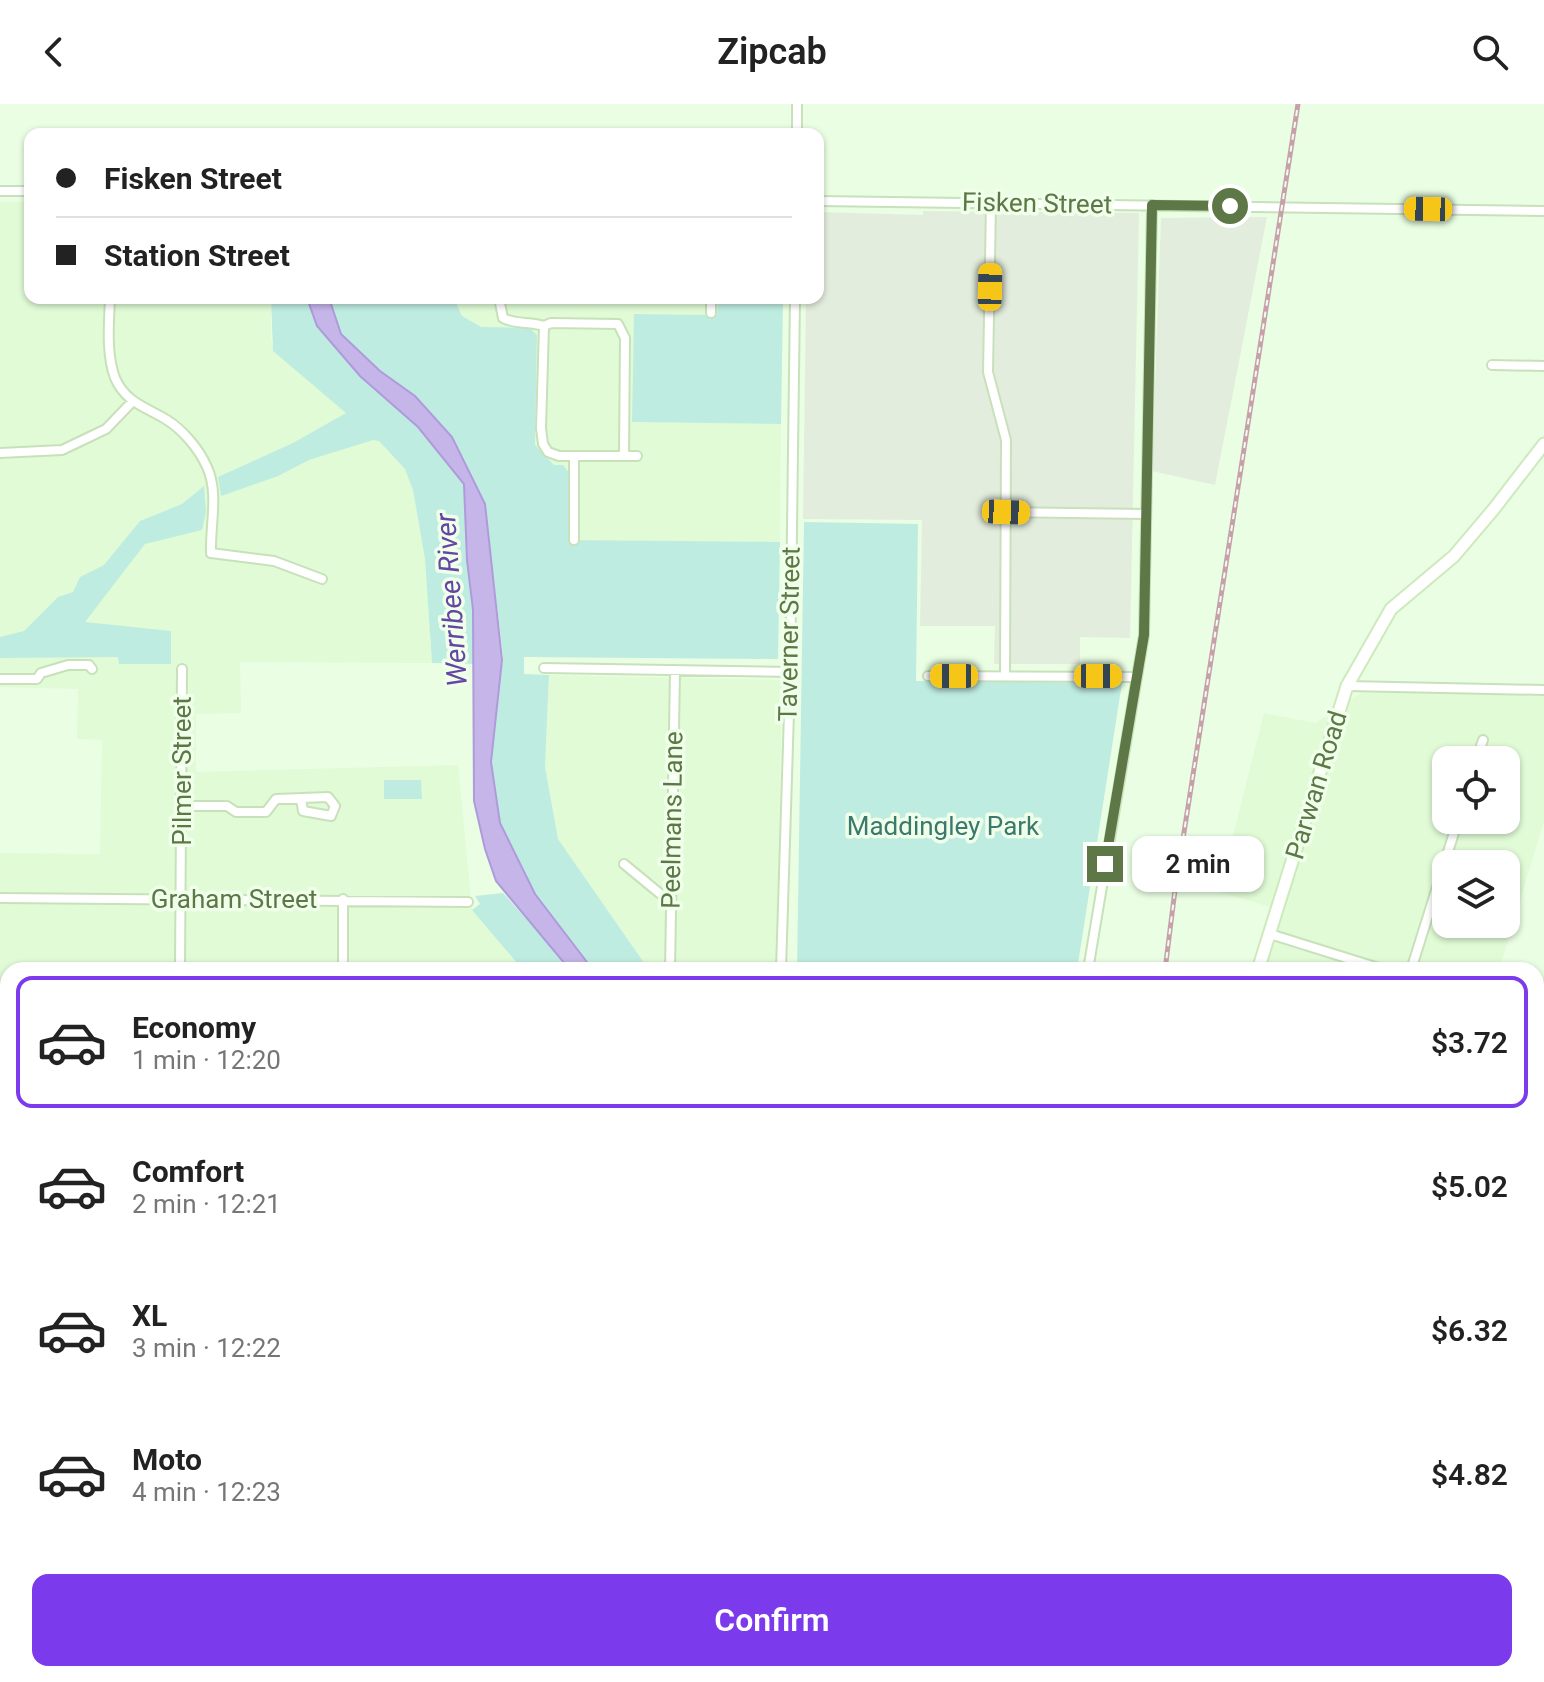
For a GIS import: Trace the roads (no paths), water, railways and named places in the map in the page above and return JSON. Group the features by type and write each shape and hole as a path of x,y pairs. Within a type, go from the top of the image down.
{"main road":[{"name":"Parwan Road","path":"1261,962 1347,686 1391,609 1454,556 1544,444"}],"street":[{"path":"797,104 797,128"},
{"path":"0,191 24,191"},
{"name":"Fisken Street","path":"824,201 1544,211"},
{"path":"991,203 988,372 1006,440 1005,676"},
{"path":"1089,962 1144,635 1152,205"},
{"path":"110,304 109,344 115,378 132,402 167,420 180,431 207,467 213,507 211,553 274,561 322,579"},
{"path":"500,304 503,318 511,322 534,322 544,326 551,323 618,324 623,328 624,456"},
{"path":"711,304 711,313"},
{"name":"Taverner Street","path":"781,962 790,672 795,304"},
{"path":"544,326 541,436 548,452 574,456 637,456"},
{"path":"1492,365 1544,366"},
{"path":"0,453 62,450 106,429 132,402"},
{"path":"574,456 574,540"},
{"path":"1006,512 1146,514"},
{"path":"0,679 37,679 41,673 68,665 89,665 92,669"},
{"path":"544,668 790,672"},
{"name":"Pilmer Street","path":"180,962 182,669"},
{"name":"Peelmans Lane","path":"670,962 675,670"},
{"path":"928,676 1137,677"},
{"path":"1347,686 1544,690"},
{"path":"1481,746 1483,740"},
{"path":"182,806 227,806 236,812 266,812 276,799 301,799"},
{"path":"1414,962 1454,834"},
{"path":"624,864 664,897 671,899"},
{"name":"Graham Street","path":"0,898 468,902"},
{"path":"343,899 343,962"},
{"path":"1270,934 1359,962"}],"railway":[{"path":"1166,962 1298,104"}],"water label":[{"name":"Werribee River","path":"451,600"}],"park label":[{"name":"Maddingley Park","path":"943,826"}]}
